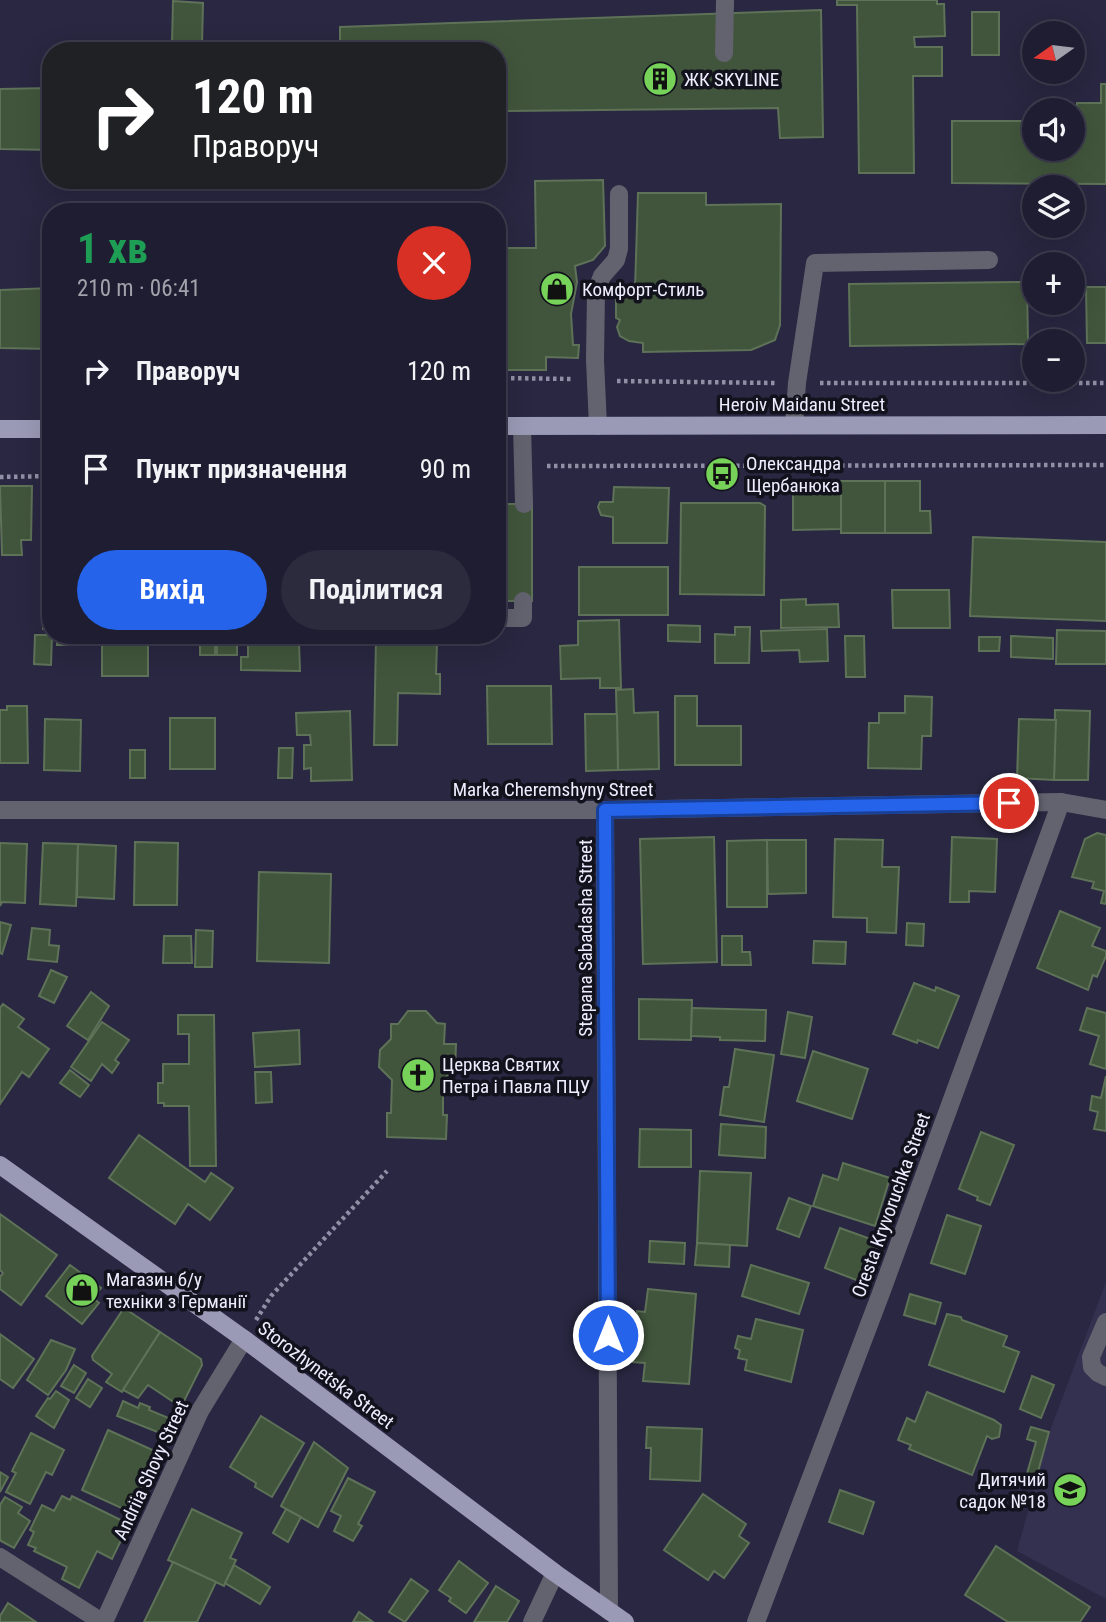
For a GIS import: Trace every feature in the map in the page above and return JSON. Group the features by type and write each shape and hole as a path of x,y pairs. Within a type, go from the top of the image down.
{"main road":[{"name":"Heroiv Maidanu Street","path":"506,426 1106,425"},
{"path":"0,429 42,429"},
{"name":"Storozhynetska Street","path":"0,1166 244,1339 555,1573 625,1622"}],"street":[{"path":"724,53 725,0"},
{"path":"598,426 596,291 602,276 616,260 619,249 619,194"},
{"path":"794,425 797,383 815,264 989,260"},
{"path":"522,426 524,504"},
{"path":"506,618 523,618 523,601"},
{"name":"Marka Cheremshyny Street","path":"0,810 605,810 1061,802 1106,810"},
{"name":"Oresta Kryvoruchka Street","path":"756,1622 881,1293 1061,802"},
{"name":"Stepana Sabadasha Street","path":"605,810 609,1611"},
{"path":"1106,1322 1091,1357 1092,1367 1106,1377"},
{"name":"Andriia Shovy Street","path":"103,1622 201,1411 244,1339"},
{"path":"0,1557 103,1622"},
{"path":"532,1622 555,1573"}],"path":[{"path":"523,466 1106,465"},
{"path":"0,477 42,476"},
{"path":"244,1339 271,1296 387,1171"}],"shaded area":[{"name":"Дитячий садок №18","path":"1106,1282 1106,1599 1017,1551 1051,1428"}],"building":[{"path":"837,0 937,0 937,4 944,4 945,36 914,37 915,47 942,47 942,76 913,76 914,173 859,173 857,5 837,5"},
{"path":"173,1 203,3 202,42 172,42"},
{"name":"ЖК SKYLINE","path":"821,10 823,137 780,138 778,108 506,111 506,42 340,42 340,27"},
{"path":"972,12 999,12 999,55 972,55"},
{"path":"1101,84 1106,84 1106,184 1085,184 1085,175 1022,175 1022,183 952,183 952,121 1022,121 1022,161 1085,161 1085,103 1101,103"},
{"path":"42,88 42,150 0,149 0,89"},
{"path":"603,180 605,246 593,260 575,266 577,282 571,314 573,345 579,345 578,358 546,357 546,370 506,370 506,248 536,248 535,181"},
{"path":"638,193 706,193 706,205 781,204 780,325 775,340 751,350 643,352 643,343 629,341 620,336 617,327 620,320 616,318 616,289 635,289"},
{"path":"1022,282 1022,315 1028,315 1028,329 1022,329 1022,344 850,346 849,284"},
{"path":"1086,287 1106,287 1106,343 1087,343"},
{"path":"42,288 42,349 0,348 0,290"},
{"path":"793,481 841,481 841,529 793,530"},
{"path":"841,481 885,481 885,533 841,533"},
{"path":"885,481 920,481 920,511 930,511 931,533 885,533"},
{"path":"0,486 32,486 31,540 21,540 22,555 2,555"},
{"path":"614,487 669,488 667,543 613,543 613,517 601,515 598,507 600,502 613,502"},
{"path":"681,503 760,503 765,506 764,595 680,594"},
{"path":"506,504 532,504 532,601 506,601"},
{"path":"973,537 1106,542 1106,621 970,616"},
{"path":"579,567 668,567 668,615 579,615"},
{"path":"892,590 949,590 950,628 893,628"},
{"path":"806,599 806,605 838,604 839,627 781,628 781,600"},
{"path":"619,620 621,688 600,688 600,678 561,679 560,646 578,645 578,621"},
{"path":"668,625 700,626 700,642 668,641"},
{"path":"735,627 750,627 749,663 715,663 715,634 735,635"},
{"path":"827,629 828,661 800,662 799,650 762,651 761,631"},
{"path":"1057,630 1106,631 1106,664 1056,664"},
{"path":"35,635 42,635 42,644 52,644 51,665 34,664"},
{"path":"845,636 864,636 865,677 846,677"},
{"path":"1011,636 1053,638 1053,659 1011,657"},
{"path":"979,637 1000,637 999,651 979,651"},
{"path":"102,644 148,644 148,676 102,676"},
{"path":"200,644 215,644 215,655 200,655"},
{"path":"217,644 237,644 237,655 217,655"},
{"path":"248,644 299,644 300,671 241,670 241,657 248,657"},
{"path":"376,644 437,644 436,674 440,674 440,694 398,693 397,745 374,745"},
{"path":"487,686 551,686 552,744 488,744"},
{"path":"633,689 634,713 658,712 659,769 618,770 616,690"},
{"path":"675,696 697,696 697,726 741,726 741,765 675,765"},
{"path":"905,696 932,697 931,736 922,736 921,769 868,768 869,723 879,723 879,713 905,713"},
{"path":"7,706 27,706 28,763 0,763 0,710 7,710"},
{"path":"1055,710 1090,711 1088,780 1054,780"},
{"path":"350,711 352,780 311,781 311,768 304,769 304,745 311,745 310,735 297,735 296,713"},
{"path":"585,714 617,714 618,770 586,771"},
{"path":"170,718 215,718 215,769 170,769"},
{"path":"45,719 81,720 80,771 44,770"},
{"path":"1019,719 1056,720 1054,780 1017,778"},
{"path":"279,748 293,748 292,778 278,778"},
{"path":"130,750 145,750 145,778 130,778"},
{"path":"1097,833 1106,835 1106,904 1101,903 1104,891 1092,888 1094,882 1072,877 1085,839"},
{"path":"714,837 717,962 643,964 640,839"},
{"path":"952,837 997,839 995,892 969,891 969,902 950,902"},
{"path":"835,839 883,840 882,867 899,867 896,933 867,932 867,918 833,917"},
{"path":"767,840 806,840 806,893 768,894"},
{"path":"767,840 767,907 727,907 727,841"},
{"path":"135,842 178,843 177,905 134,905"},
{"path":"0,843 27,844 25,903 2,902 0,906"},
{"path":"43,843 78,844 76,906 40,904"},
{"path":"78,844 116,846 114,899 77,897"},
{"path":"259,872 331,874 329,963 257,961"},
{"path":"1060,911 1100,928 1092,946 1106,951 1106,956 1097,977 1093,975 1088,990 1037,968"},
{"path":"0,922 11,925 2,954 0,953"},
{"path":"907,923 924,924 923,946 906,945"},
{"path":"32,928 50,930 49,945 59,946 57,962 28,959"},
{"path":"196,930 213,931 212,967 195,967"},
{"path":"164,936 191,936 192,963 163,963"},
{"path":"722,936 742,936 742,952 750,952 751,965 722,965"},
{"path":"814,941 846,942 845,964 813,963"},
{"path":"51,970 67,977 54,1003 39,996"},
{"path":"914,983 935,991 936,987 959,996 938,1048 893,1034"},
{"path":"91,992 109,1006 88,1040 67,1026"},
{"path":"639,999 692,1000 691,1040 639,1039"},
{"path":"3,1004 24,1019 18,1027 49,1049 29,1077 22,1072 0,1104 0,1008"},
{"path":"692,1008 766,1010 765,1041 691,1036"},
{"path":"1087,1008 1106,1013 1106,1069 1090,1064 1099,1036 1080,1030"},
{"name":"Церква Святих Петра і Павла ПЦУ","path":"408,1011 426,1011 437,1023 445,1024 444,1044 456,1044 455,1070 443,1079 443,1115 447,1115 446,1139 387,1137 392,1080 379,1067 380,1050 391,1039 391,1024 398,1024"},
{"path":"788,1012 812,1017 805,1058 781,1054"},
{"path":"178,1015 214,1015 216,1166 190,1166 189,1106 164,1106 164,1103 158,1103 158,1083 163,1083 163,1064 189,1064 189,1034 178,1034"},
{"path":"102,1022 129,1040 115,1060 119,1063 112,1073 102,1064 91,1081 71,1067"},
{"path":"299,1030 300,1064 255,1067 253,1033"},
{"path":"735,1049 774,1055 764,1122 720,1115 724,1087 729,1087"},
{"path":"813,1051 868,1069 852,1119 797,1101"},
{"path":"70,1070 89,1085 80,1097 60,1083"},
{"path":"255,1072 271,1072 272,1102 256,1103"},
{"path":"1106,1076 1106,1131 1094,1129 1098,1112 1090,1110 1092,1096 1101,1098"},
{"path":"721,1124 766,1127 765,1158 719,1155"},
{"path":"640,1129 691,1130 691,1167 639,1167"},
{"path":"981,1132 1014,1145 990,1205 959,1189"},
{"path":"139,1135 205,1182 211,1173 233,1188 210,1220 188,1204 175,1224 109,1178"},
{"path":"843,1163 890,1178 875,1226 813,1206 823,1175 838,1180"},
{"path":"700,1171 751,1173 747,1246 697,1243"},
{"path":"789,1198 811,1206 799,1237 777,1229"},
{"path":"0,1214 57,1255 21,1305 0,1289 0,1277 3,1273 0,1270"},
{"path":"947,1215 981,1226 965,1274 931,1263"},
{"path":"840,1228 879,1242 864,1283 825,1268"},
{"path":"650,1241 685,1243 684,1264 649,1262"},
{"path":"697,1243 730,1245 729,1267 695,1265"},
{"path":"70,1265 101,1288 93,1298 99,1303 82,1324 46,1296"},
{"path":"751,1265 809,1283 799,1314 742,1296"},
{"path":"648,1289 696,1294 689,1384 643,1381 645,1363 633,1362 637,1311 645,1312"},
{"path":"910,1294 941,1303 935,1324 904,1315"},
{"path":"124,1308 160,1332 122,1392 106,1382 112,1374 93,1360 92,1356"},
{"path":"947,1314 1007,1336 1003,1346 1019,1352 1004,1392 929,1365"},
{"path":"756,1319 803,1330 791,1382 745,1370 747,1360 738,1358 740,1350 735,1348 738,1336 751,1339"},
{"path":"160,1332 201,1359 202,1365 181,1407 148,1385 138,1398 123,1390"},
{"path":"0,1334 34,1359 13,1388 0,1379"},
{"path":"51,1340 75,1349 66,1370 48,1395 27,1380"},
{"path":"74,1365 86,1373 74,1393 61,1386"},
{"path":"1032,1376 1054,1385 1041,1418 1020,1409"},
{"path":"88,1379 102,1388 90,1407 76,1398"},
{"path":"56,1391 69,1400 54,1428 36,1416"},
{"path":"927,1392 1001,1425 999,1437 992,1439 987,1436 972,1475 909,1449 911,1445 898,1440 907,1418 915,1422"},
{"path":"123,1401 138,1408 140,1403 171,1419 165,1435 117,1416"},
{"path":"261,1416 304,1443 272,1497 230,1467"},
{"path":"647,1427 702,1429 700,1481 650,1479 651,1448 646,1448"},
{"path":"1031,1427 1049,1432 1036,1479 1026,1477 1036,1442 1027,1439"},
{"path":"108,1430 157,1452 130,1512 82,1490"},
{"path":"31,1433 64,1450 52,1475 46,1472 30,1504 6,1492 16,1473 12,1471"},
{"path":"314,1442 348,1468 318,1527 281,1506"},
{"path":"0,1472 8,1477 0,1492"},
{"path":"348,1478 375,1492 358,1524 362,1526 353,1541 334,1531 341,1516 331,1511"},
{"path":"840,1490 874,1502 863,1534 829,1522"},
{"path":"703,1494 746,1524 739,1536 749,1543 724,1578 714,1571 708,1580 664,1550"},
{"path":"62,1496 70,1500 72,1496 129,1524 112,1559 97,1551 79,1588 62,1579 67,1567 34,1551 36,1548 28,1545 34,1532 30,1530 42,1505 54,1511"},
{"path":"5,1497 22,1507 18,1513 30,1521 14,1548 0,1538 0,1505"},
{"path":"192,1509 242,1533 230,1558 236,1560 224,1586 168,1560"},
{"path":"286,1509 301,1517 288,1542 273,1533"},
{"path":"996,1546 1090,1607 1080,1622 1008,1622 965,1595"},
{"path":"459,1561 488,1583 466,1613 439,1590"},
{"path":"173,1562 216,1582 197,1622 144,1622"},
{"path":"234,1565 270,1587 260,1604 225,1583"},
{"path":"411,1579 428,1591 405,1622 389,1612"},
{"path":"496,1586 519,1601 507,1622 474,1622"},
{"path":"8,1603 36,1622 0,1622 0,1616"},
{"path":"359,1612 373,1622 353,1622"}],"place":[{"name":"ЖК SKYLINE","path":"660,79"},
{"name":"Комфорт-Стиль","path":"557,289"},
{"name":"Олександра Щербанюка","path":"722,474"},
{"name":"Церква Святих Петра і Павла ПЦУ","path":"418,1075"},
{"name":"Магазин б/у техніки з Германії","path":"82,1290"},
{"name":"Дитячий садок №18","path":"1070,1490"}],"route":[{"path":"608,1335 605,810 1009,803"}]}
